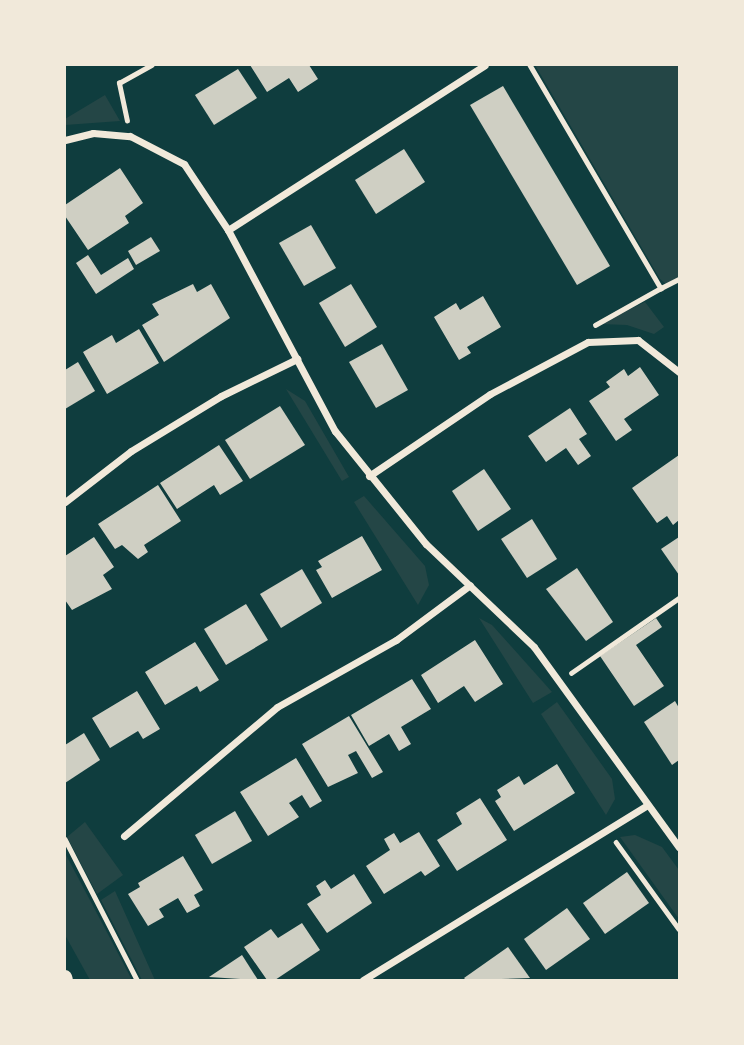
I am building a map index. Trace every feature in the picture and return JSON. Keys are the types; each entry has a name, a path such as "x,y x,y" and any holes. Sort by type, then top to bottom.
{"street":[{"path":"228,230 485,65"},
{"path":"65,140 93,133 130,136 184,164 228,230 335,431 426,544 470,585 562,680 679,847"},
{"path":"369,476 490,394 588,342 638,340 679,372"},
{"path":"65,502 153,437 221,396 297,359"},
{"path":"124,836 277,707 396,640 470,585"},
{"path":"363,980 609,832 648,805"}],"path":[{"path":"130,136 119,83 151,65"},
{"path":"530,65 661,288"},
{"path":"588,342 597,321 679,279"},
{"path":"562,680 679,597"},
{"path":"609,832 679,929"},
{"path":"65,839 137,980"}],"shaded area":[{"path":"535,65 679,65 679,277 666,284 660,279"},
{"path":"105,95 120,121 65,125 65,119"},
{"path":"645,302 664,327 654,334 627,325 600,324"},
{"path":"286,389 305,401 349,477 342,481"},
{"path":"364,496 425,566 429,585 418,605 354,502"},
{"path":"479,618 492,625 552,692 533,703"},
{"path":"557,702 612,779 615,799 606,815 541,714"},
{"path":"85,822 123,875 97,894 67,837"},
{"path":"635,835 662,847 679,870 679,919 620,837"},
{"path":"65,853 132,980 90,980 65,935"},
{"path":"115,891 155,980 142,980 101,900"}],"building":[{"path":"250,65 309,65 318,79 298,92 289,78 267,92"},
{"path":"238,69 257,98 214,125 195,95"},
{"path":"503,86 610,266 577,285 470,105"},
{"path":"404,149 425,182 376,214 355,180"},
{"path":"120,168 143,203 125,216 129,223 88,250 65,216 65,205"},
{"path":"311,225 336,268 304,286 279,243"},
{"path":"151,237 160,251 136,265 128,251"},
{"path":"88,255 101,275 128,258 134,269 96,294 76,263"},
{"path":"193,284 197,292 211,284 230,318 164,362 142,325 159,315 152,304"},
{"path":"351,284 377,327 345,347 319,303"},
{"path":"483,296 501,327 467,347 471,353 459,360 434,317 456,303 460,310"},
{"path":"139,329 159,363 107,394 83,352 112,335 116,343"},
{"path":"382,344 408,390 376,408 349,362"},
{"path":"78,362 95,391 65,409 65,370"},
{"path":"640,367 659,395 624,419 632,430 616,441 589,401 610,387 606,382 624,369 628,376"},
{"path":"280,406 305,445 250,479 225,440"},
{"path":"570,408 587,434 579,439 591,456 578,465 566,448 546,462 528,436"},
{"path":"219,445 243,481 220,495 214,485 177,509 160,483"},
{"path":"679,455 679,520 673,525 667,516 657,523 632,488"},
{"path":"484,469 511,509 478,531 452,491"},
{"path":"158,485 181,521 144,545 148,552 138,559 122,545 115,549 98,524"},
{"path":"532,519 557,559 527,578 501,539"},
{"path":"362,536 382,570 332,598 316,570 322,567 318,561"},
{"path":"94,537 114,567 103,575 112,589 72,610 65,600 65,556"},
{"path":"679,537 679,575 661,549"},
{"path":"577,568 613,622 586,641 546,589"},
{"path":"302,569 322,603 281,628 260,594"},
{"path":"246,604 268,640 226,665 204,629"},
{"path":"656,618 662,627 636,645 664,686 634,706 600,656"},
{"path":"475,640 503,684 475,702 464,686 438,703 421,675"},
{"path":"195,642 219,680 200,692 197,686 165,705 145,672"},
{"path":"412,679 431,709 401,727 411,744 399,751 389,734 369,746 351,715"},
{"path":"137,691 160,729 143,739 138,731 110,748 92,718"},
{"path":"675,701 679,708 679,760 672,765 644,722"},
{"path":"349,716 383,772 372,778 356,751 348,755 358,773 328,787 302,744"},
{"path":"84,733 100,760 65,783 65,745"},
{"path":"296,758 322,801 310,808 302,795 289,803 299,817 268,836 240,792"},
{"path":"557,764 575,793 514,831 495,801 501,797 497,790 519,776 524,785"},
{"path":"480,798 507,840 457,871 437,840 462,824 456,813"},
{"path":"235,811 252,841 212,864 195,835"},
{"path":"419,832 440,866 425,876 421,871 384,894 366,866 390,850 384,839 394,833 400,843"},
{"path":"183,856 203,890 194,895 200,906 187,913 178,898 159,909 164,917 148,926 128,894 140,887 138,883"},
{"path":"627,872 649,903 605,934 583,903"},
{"path":"354,874 372,903 327,933 307,904 321,895 316,886 325,880 331,889"},
{"path":"567,908 590,939 546,970 524,939"},
{"path":"302,923 320,950 275,980 267,980 244,947 271,929 278,938"},
{"path":"508,947 530,978 464,978"},
{"path":"242,955 258,980 209,977"}]}
